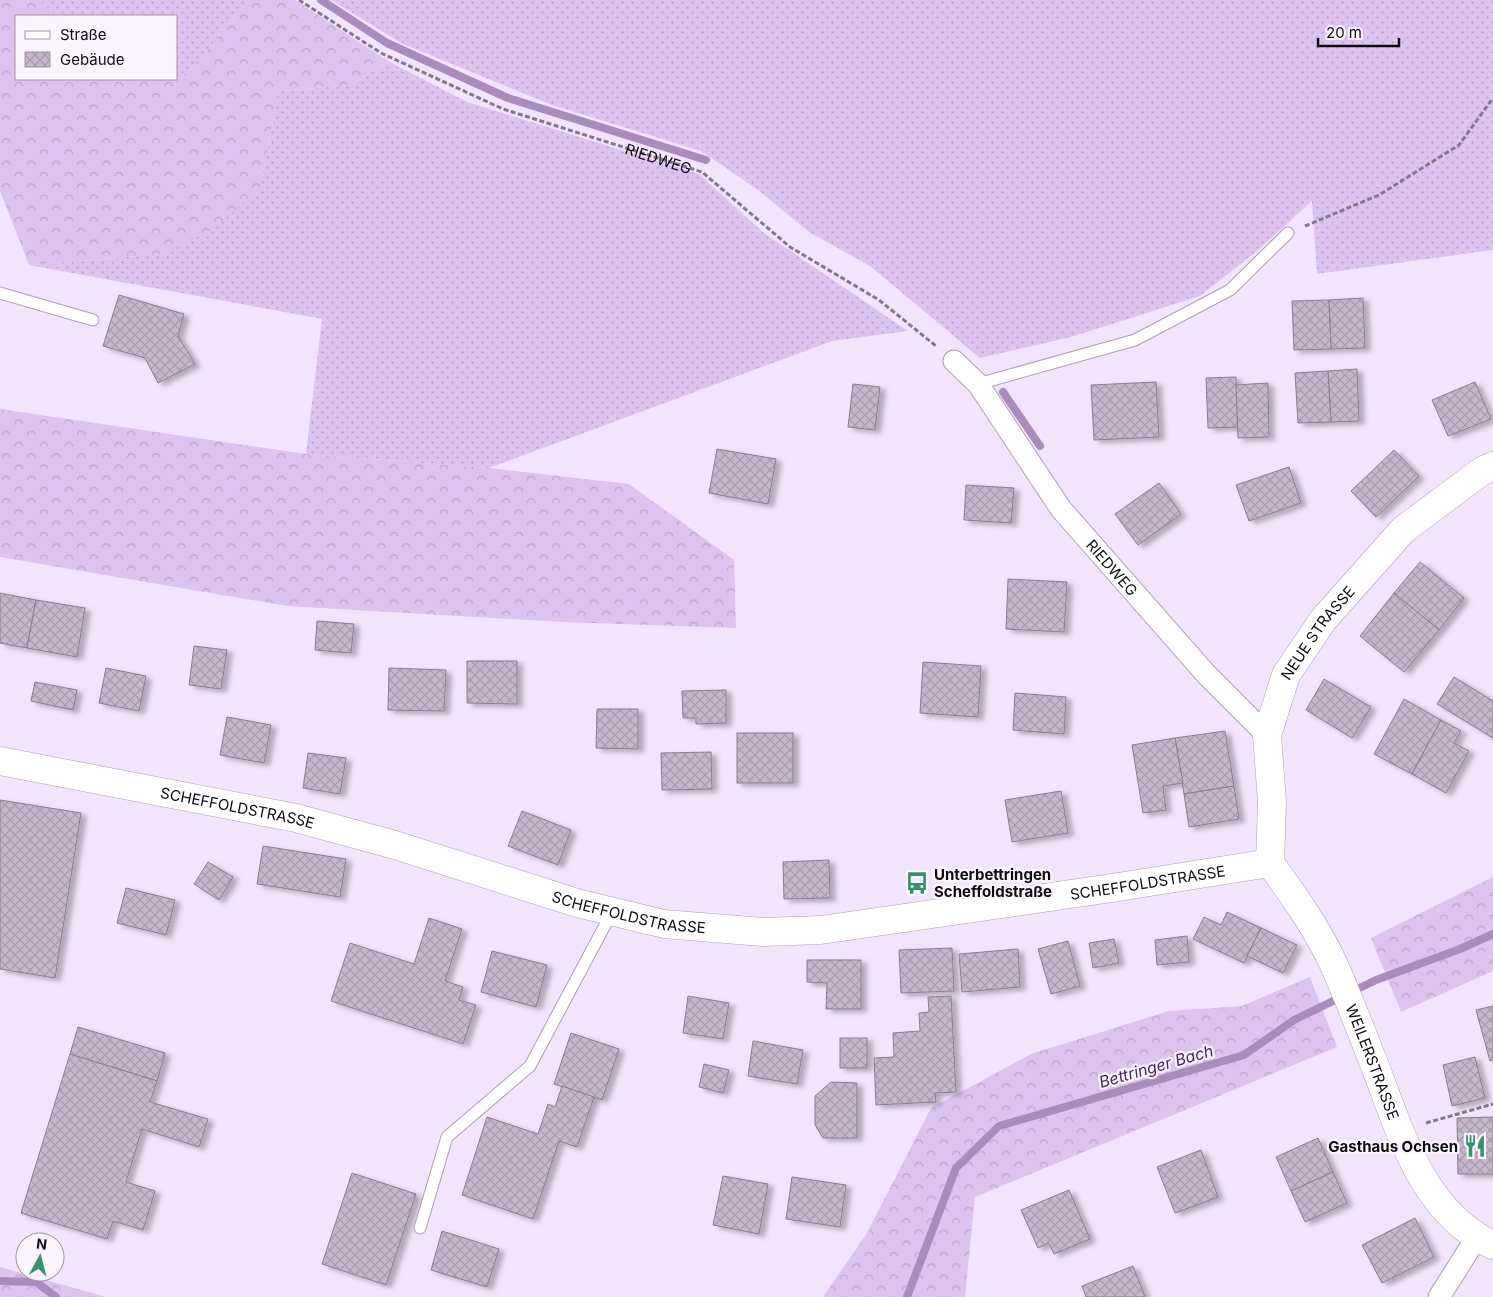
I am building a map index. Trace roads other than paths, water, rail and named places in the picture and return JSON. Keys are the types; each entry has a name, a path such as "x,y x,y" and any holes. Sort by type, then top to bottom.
{"main road":[{"name":"NEUE STRASSE","path":"1270,863 1272,802 1267,735 1286,675 1323,620 1403,530 1482,471 1493,466"},
{"name":"SCHEFFOLDSTRASSE","path":"0,760 296,818 395,844 578,903 664,924 763,932 821,930 1270,863"},
{"name":"WEILERSTRASSE","path":"1270,863 1305,912 1333,964 1399,1130 1418,1172 1445,1208 1485,1241"}],"street":[{"name":"RIEDWEG","path":"954,361 978,384 1061,509 1206,674 1267,735"},
{"path":"1439,1297 1485,1241"}],"lane":[{"path":"978,384 1134,340 1230,290 1288,233"},
{"path":"0,293 93,320"},
{"path":"420,1228 447,1137 530,1066 612,912"}],"waterway":[{"path":"321,0 387,43 508,98 706,160"},
{"path":"1003,392 1040,446"},
{"name":"Bettringer Bach","path":"907,1297 956,1168 999,1126 1244,1055 1294,1020 1376,980 1460,949 1493,934"},
{"name":"Bettringer Bach","path":"0,1281 36,1282 56,1297"}],"place":[{"name":"Unterbettringen Scheffoldstraße","path":"917,883"},
{"name":"Gasthaus Ochsen","path":"1475,1146"}]}
